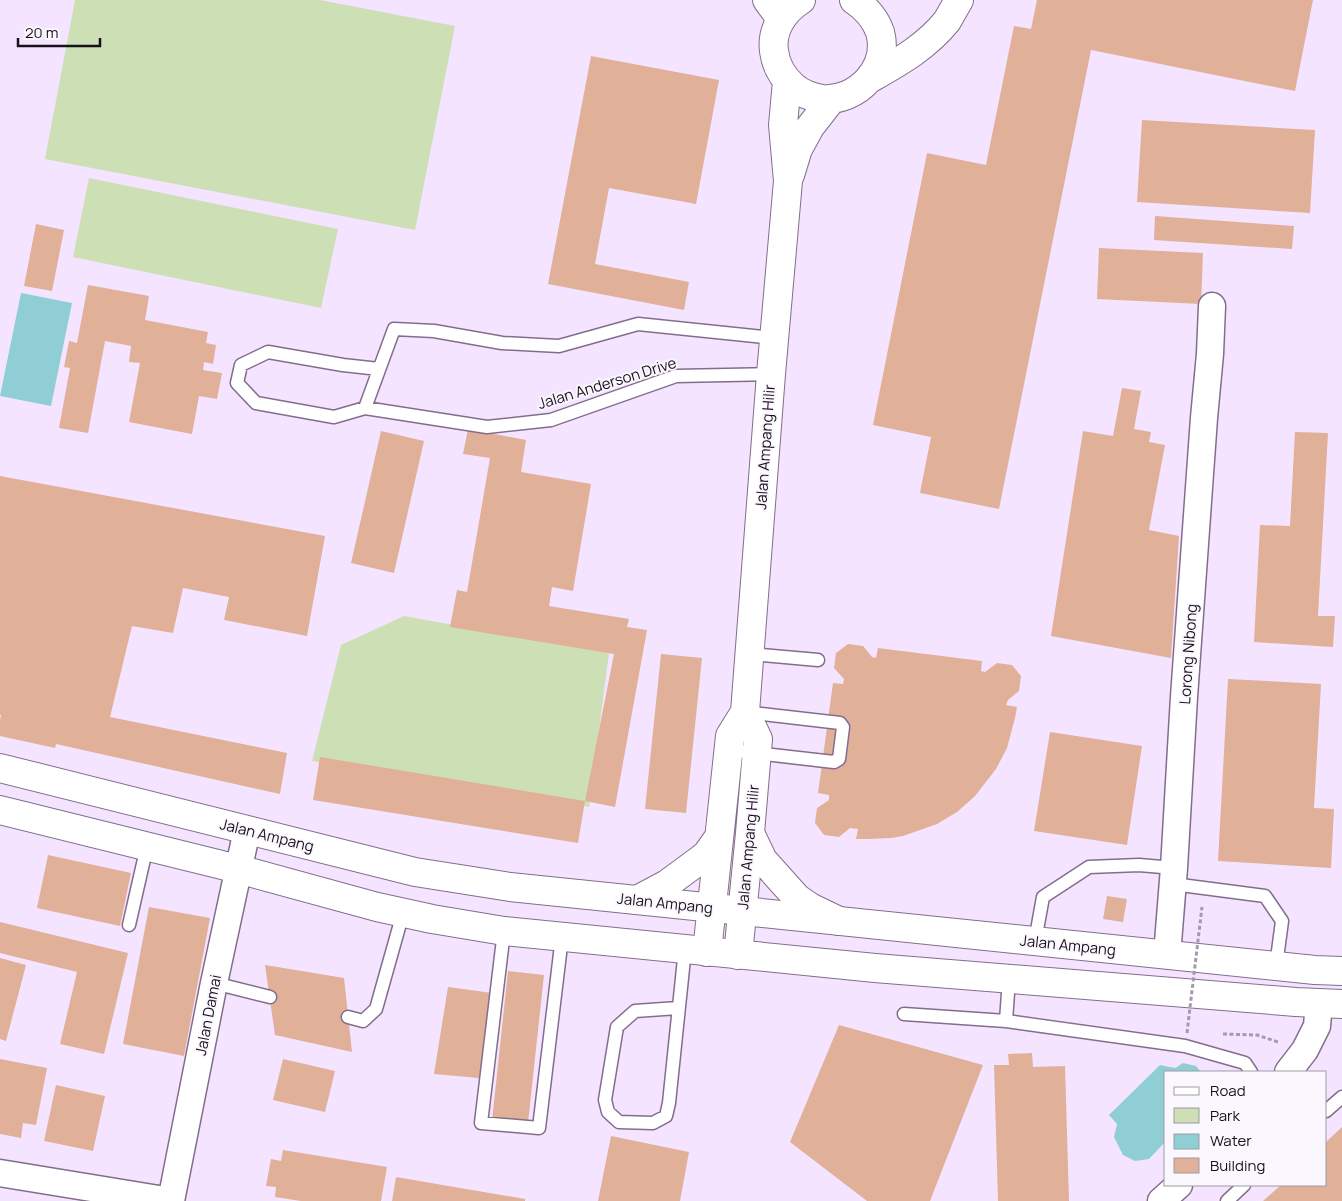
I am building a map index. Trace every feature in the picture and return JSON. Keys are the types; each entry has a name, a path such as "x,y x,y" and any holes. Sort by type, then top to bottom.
{"main road":[{"path":"801,0 792,6 774,9 774,50 778,66 787,81 799,92 815,98 831,100 846,96 859,89 871,78 906,58 930,40 948,20 959,0"},
{"path":"854,0 864,7 874,19 880,33 881,49 878,64 871,78"},
{"name":"Jalan Ampang Hilir","path":"696,951 712,908 730,736 745,712 788,181 783,125 787,81"},
{"name":"Jalan Ampang Hilir","path":"788,181 798,149 810,127 831,100"},
{"name":"Jalan Ampang Hilir","path":"738,955 758,739 745,712"},
{"name":"Jalan Ampang","path":"0,768 415,872 510,887 1167,955 1342,971"},
{"path":"0,810 238,869 403,913 504,931 875,968 1330,1003"},
{"path":"750,833 763,860 797,898 810,907 841,922"},
{"path":"637,900 667,884 701,859 719,837"}],"street":[{"name":"Lorong Nibong","path":"1167,955 1212,306"},
{"name":"Jalan Damai","path":"0,1174 171,1201 214,983 247,830"},
{"path":"1289,1071 1305,1050 1330,1003"},
{"path":"1161,1201 1178,1186"}],"lane":[{"path":"379,369 268,352 241,365 237,383 256,403 334,418 365,408 394,329 434,331 502,343 559,346 638,324 774,338"},
{"name":"Jalan Anderson Drive","path":"365,408 487,427 551,420 676,376 771,374"},
{"path":"750,654 818,660"},
{"path":"729,750 834,762 839,759 843,727 840,723 745,712"},
{"path":"129,925 147,846"},
{"path":"1036,941 1043,897 1089,868 1139,864 1173,876 1266,896 1282,921 1276,966"},
{"path":"348,1017 363,1021 376,1009 403,913"},
{"path":"504,931 481,1123 538,1128 562,937"},
{"path":"678,1008 635,1011 617,1027 605,1100 608,1112 619,1122 653,1123 666,1116 678,1008 696,951"},
{"path":"1006,1021 1009,979"},
{"path":"214,983 270,997"},
{"path":"904,1014 1006,1021 1185,1046 1245,1063 1250,1071"},
{"path":"1327,1110 1342,1096"},
{"path":"1228,1201 1243,1186"}],"path":[{"path":"1187,1032 1202,907"}],"green space":[{"path":"75,0 320,0 455,26 415,230 45,159"},
{"path":"89,178 338,229 321,308 73,257"},
{"path":"404,616 609,653 589,807 312,761 341,645"}],"water":[{"path":"21,293 72,303 51,406 0,396"},
{"path":"1183,1063 1196,1066 1200,1071 1164,1071 1164,1143 1149,1159 1135,1161 1123,1155 1114,1137 1117,1124 1109,1115 1160,1065 1175,1068"}],"building":[{"path":"1037,0 1313,0 1295,91 1091,50 999,509 920,493 931,437 873,425 927,153 986,165 1014,26 1031,29"},
{"path":"591,56 719,80 696,204 609,188 595,264 689,282 684,310 548,284"},
{"path":"1142,120 1315,130 1310,213 1137,202"},
{"path":"1155,216 1294,226 1292,249 1154,240"},
{"path":"36,224 64,230 52,291 24,286"},
{"path":"1099,248 1203,253 1201,304 1097,299"},
{"path":"88,285 149,296 145,320 208,332 206,343 216,345 213,364 204,362 203,370 222,373 217,399 199,396 192,434 129,422 140,363 129,362 131,346 105,341 88,433 59,428 70,368 64,367 69,341 77,343"},
{"path":"1122,388 1141,391 1134,429 1151,432 1149,442 1165,445 1149,530 1179,536 1171,658 1051,636 1083,431 1113,436"},
{"path":"468,429 526,440 521,472 591,484 573,591 552,587 549,606 629,619 627,627 647,630 615,807 585,801 614,654 450,627 457,590 467,592 490,458 463,454"},
{"path":"381,431 424,441 394,573 351,563"},
{"path":"1295,432 1328,433 1318,616 1335,616 1333,647 1254,642 1260,525 1290,526"},
{"path":"0,476 325,536 307,636 224,620 229,597 183,588 173,633 132,626 110,717 287,753 280,794 56,744 55,748 0,736"},
{"path":"848,644 863,646 872,657 876,658 878,648 982,661 981,671 985,672 997,663 1012,665 1021,676 1019,691 1008,700 1006,705 1017,707 1007,748 996,769 975,796 957,812 937,824 903,836 856,839 858,829 850,828 839,837 824,835 815,823 817,808 829,800 829,795 818,793 833,683 843,684 844,679 834,668 836,653"},
{"path":"661,654 702,658 686,813 645,809"},
{"path":"1228,679 1321,684 1314,808 1334,809 1331,868 1218,861"},
{"path":"1050,732 1142,746 1127,845 1034,831"},
{"path":"320,757 585,801 578,843 313,800"},
{"path":"48,855 131,873 120,926 37,908"},
{"path":"1107,896 1127,899 1123,922 1103,919"},
{"path":"149,907 210,918 184,1056 123,1044"},
{"path":"0,922 128,953 104,1054 60,1044 77,972 0,953"},
{"path":"0,958 26,965 6,1041 0,1039"},
{"path":"265,965 344,978 352,1052 275,1035"},
{"path":"508,971 544,975 528,1123 492,1121"},
{"path":"448,987 492,993 479,1078 434,1074"},
{"path":"839,1025 983,1065 930,1201 867,1201 790,1142"},
{"path":"1032,1053 1033,1067 1065,1066 1069,1201 998,1201 994,1065 1009,1065 1008,1054"},
{"path":"0,1059 47,1068 36,1125 23,1123 21,1138 0,1134"},
{"path":"283,1059 335,1071 325,1112 273,1100"},
{"path":"56,1085 105,1096 93,1151 44,1141"},
{"path":"1342,1127 1342,1201 1263,1201 1280,1186 1327,1186 1327,1141"},
{"path":"611,1136 689,1152 680,1201 598,1201"},
{"path":"283,1150 387,1167 381,1201 301,1201 275,1197 276,1187 266,1186 271,1159 281,1161"},
{"path":"396,1177 525,1199 525,1201 392,1201"}]}
